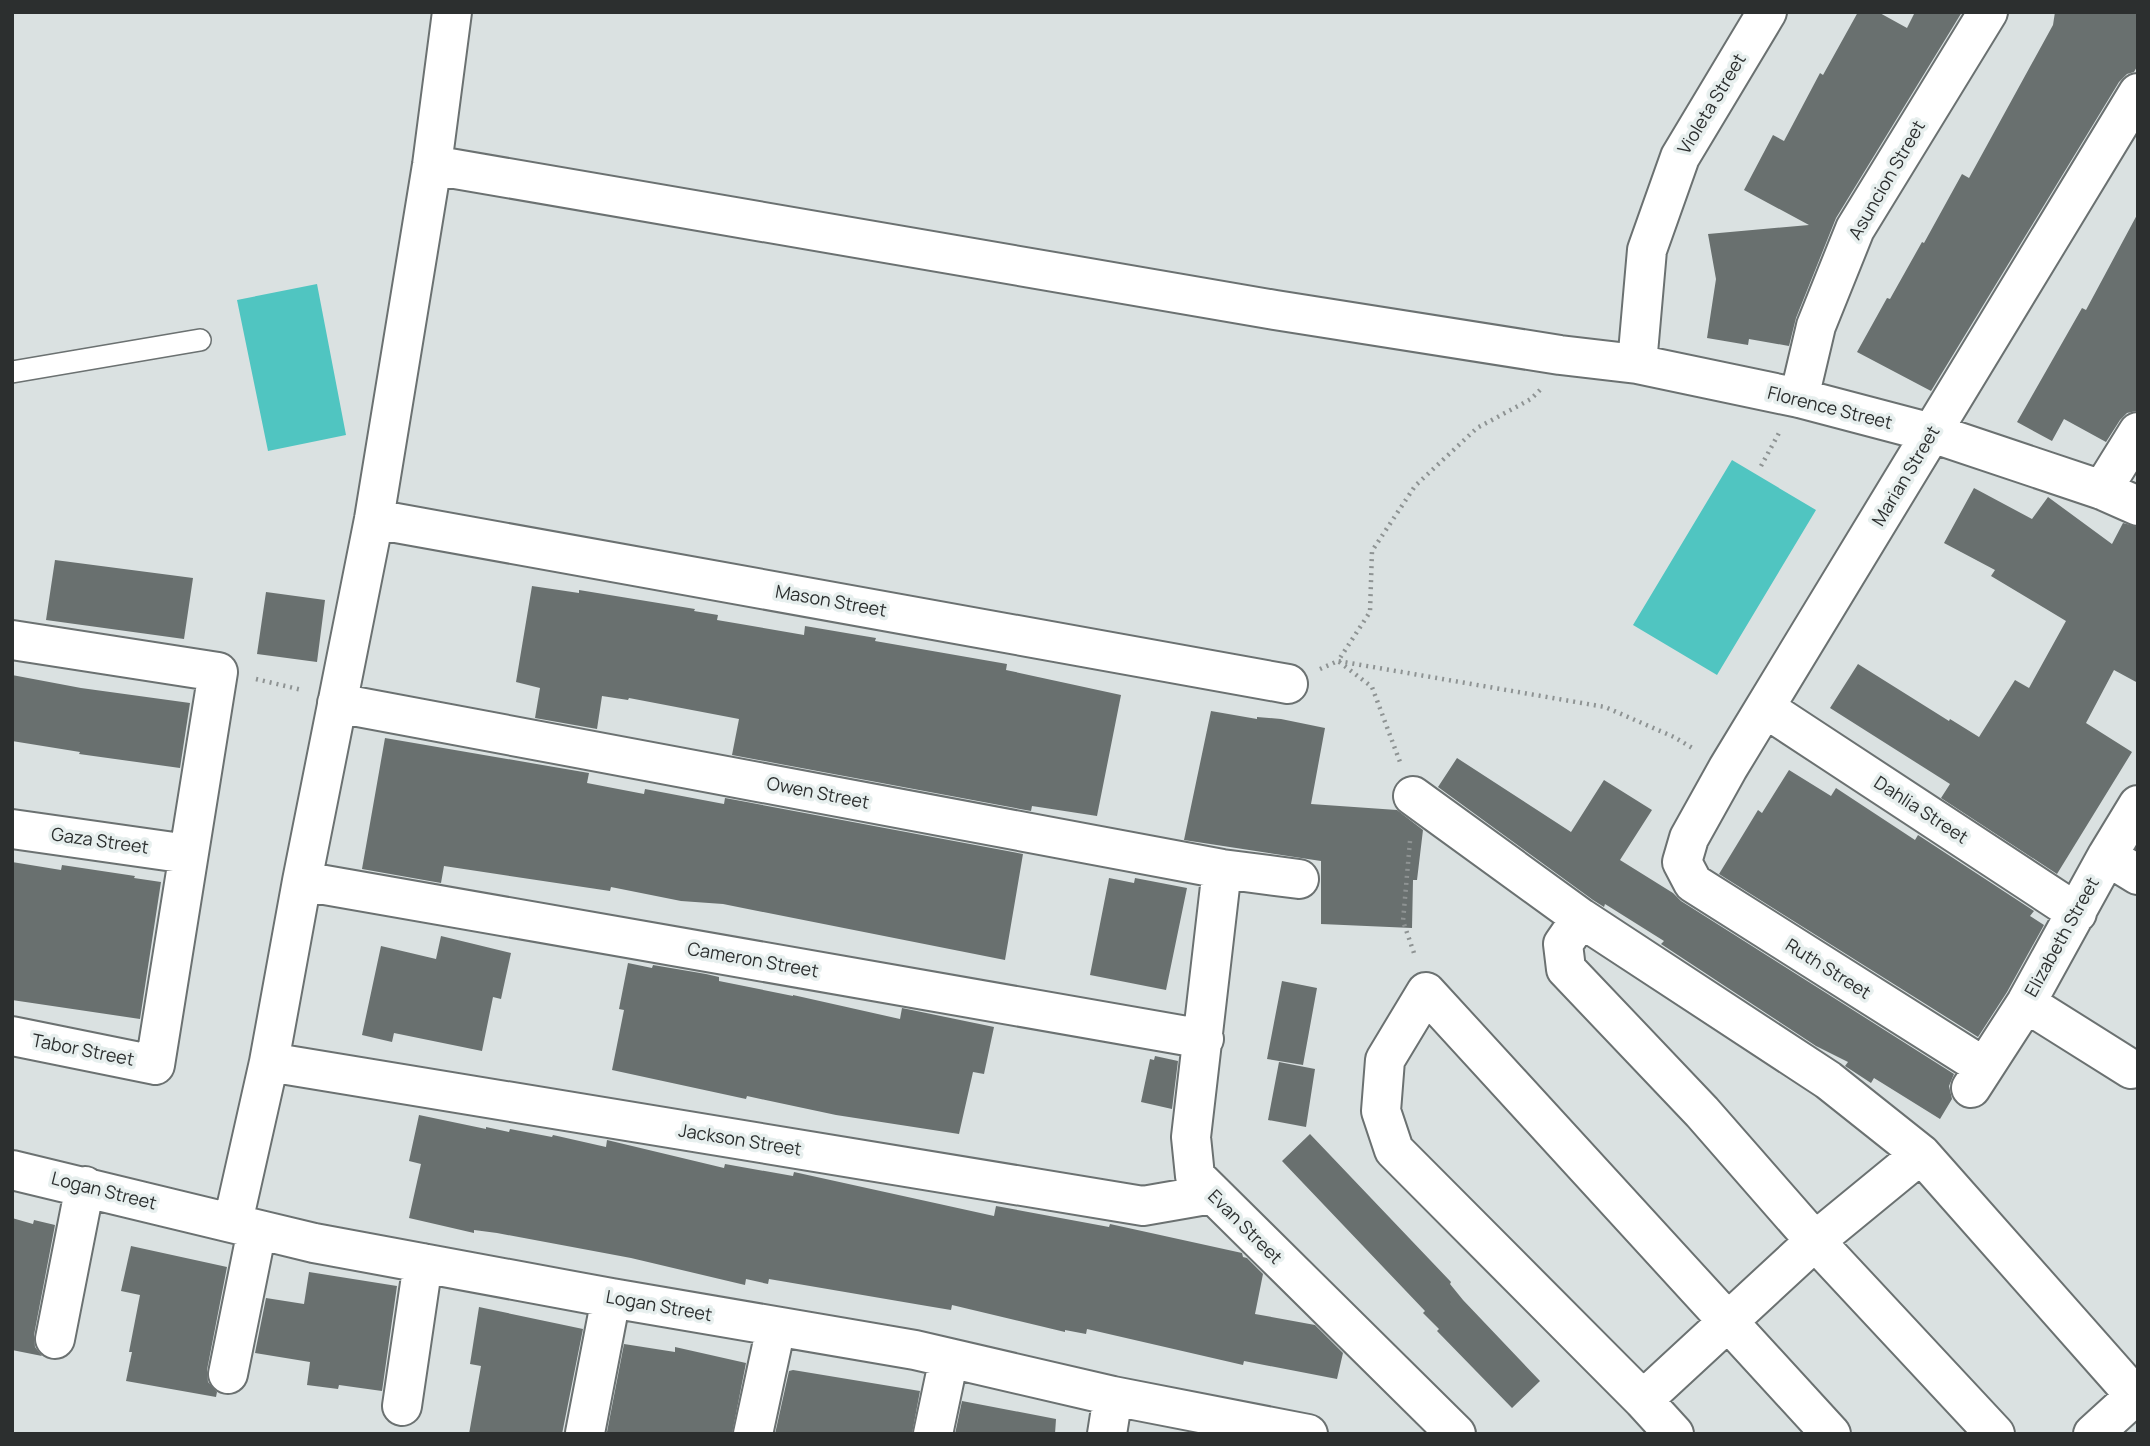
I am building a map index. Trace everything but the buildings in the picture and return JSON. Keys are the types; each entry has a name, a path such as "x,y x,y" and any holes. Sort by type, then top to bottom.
{"street":[{"path":"228,1374 245,1226 269,1062 374,519 432,164 452,12"},
{"name":"Violeta Street","path":"1637,364 1647,250 1680,157 1767,12"},
{"name":"Asuncion Street","path":"1799,398 1816,326 1855,229 1988,12"},
{"name":"Marian Street","path":"1682,862 1689,838 1728,768 2138,93"},
{"name":"Florence Street","path":"432,164 1275,310 1560,355 1637,364 1799,398 1932,433 2102,490 2138,506"},
{"path":"2102,490 2138,432"},
{"name":"Mason Street","path":"374,519 1288,684"},
{"path":"12,640 218,672 188,854"},
{"name":"Owen Street","path":"337,703 1222,869 1299,879"},
{"name":"Dahlia Street","path":"1765,708 2077,913"},
{"path":"1413,796 1581,918 1828,1080 1921,1154 2137,1396 2092,1434"},
{"name":"Elizabeth Street","path":"1977,1077 2025,1003 2077,913 2122,865 2138,806"},
{"name":"Gaza Street","path":"12,829 188,854"},
{"name":"Tabor Street","path":"12,1036 155,1065 188,854"},
{"name":"Ruth Street","path":"1682,862 1693,883 1977,1077"},
{"name":"Evan Street","path":"1222,869 1191,1137 1195,1176 1435,1428"},
{"name":"Cameron Street","path":"302,881 1204,1039"},
{"path":"1581,918 1563,944 1566,969 1702,1112 1815,1241 1995,1434"},
{"path":"1674,1434 1394,1150 1381,1111 1385,1060 1426,992 1831,1434"},
{"path":"2025,1003 2131,1069"},
{"name":"Jackson Street","path":"269,1062 1143,1206 1212,1194"},
{"path":"1643,1400 1815,1241 1921,1154"},
{"name":"Logan Street","path":"12,1170 245,1226 423,1263 949,1358 1114,1396 1300,1433"},
{"path":"55,1339 85,1186"},
{"path":"402,1406 423,1263"},
{"path":"585,1433 611,1298"},
{"path":"753,1434 776,1327"},
{"path":"933,1434 949,1358"},
{"path":"1107,1434 1114,1396"}],"lane":[{"path":"12,372 200,340"}],"path":[{"path":"1288,684 1338,661 1370,612 1371,551 1415,486 1477,428 1531,399 1553,377 1560,355"},
{"path":"1338,661 1605,707 1674,737 1728,768"},
{"path":"1338,661 1372,687 1413,796 1403,921 1426,992"},
{"path":"218,672 282,685 337,703"}],"shaded area":[{"path":"317,284 346,435 268,451 237,300"},
{"path":"1732,460 1816,510 1717,675 1633,625"}]}
